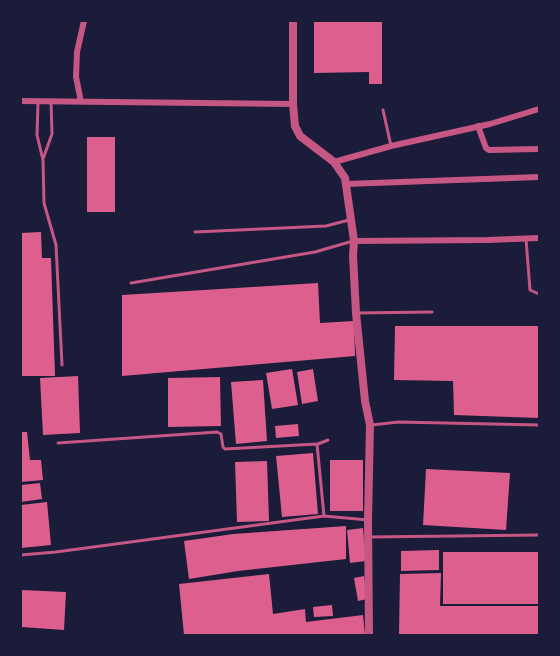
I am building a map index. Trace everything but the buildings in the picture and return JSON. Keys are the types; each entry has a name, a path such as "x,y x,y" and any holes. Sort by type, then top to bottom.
{"street":[{"path":"81,102 76,77 77,52 84,21"},
{"path":"293,21 293,104 296,126 300,136 334,162 345,178 354,241 356,313 370,425 369,635"},
{"path":"21,101 293,104"},
{"path":"334,162 391,146 490,124 539,109"},
{"path":"478,126 486,148 489,150 539,149"},
{"path":"346,184 539,177"},
{"path":"354,241 539,238"}],"lane":[{"path":"38,101 37,135 43,160 44,202 56,245 62,365"},
{"path":"43,160 52,135 51,101"},
{"path":"383,110 391,146"},
{"path":"195,232 326,226 351,220"},
{"path":"526,238 530,290 539,294"},
{"path":"131,283 315,252 354,241"},
{"path":"356,313 432,312"},
{"path":"370,425 398,422 539,425"},
{"path":"58,443 217,432 221,434 225,449 317,444 328,441"},
{"path":"317,444 324,516"},
{"path":"21,555 324,516 369,520"},
{"path":"369,537 539,535"}]}
